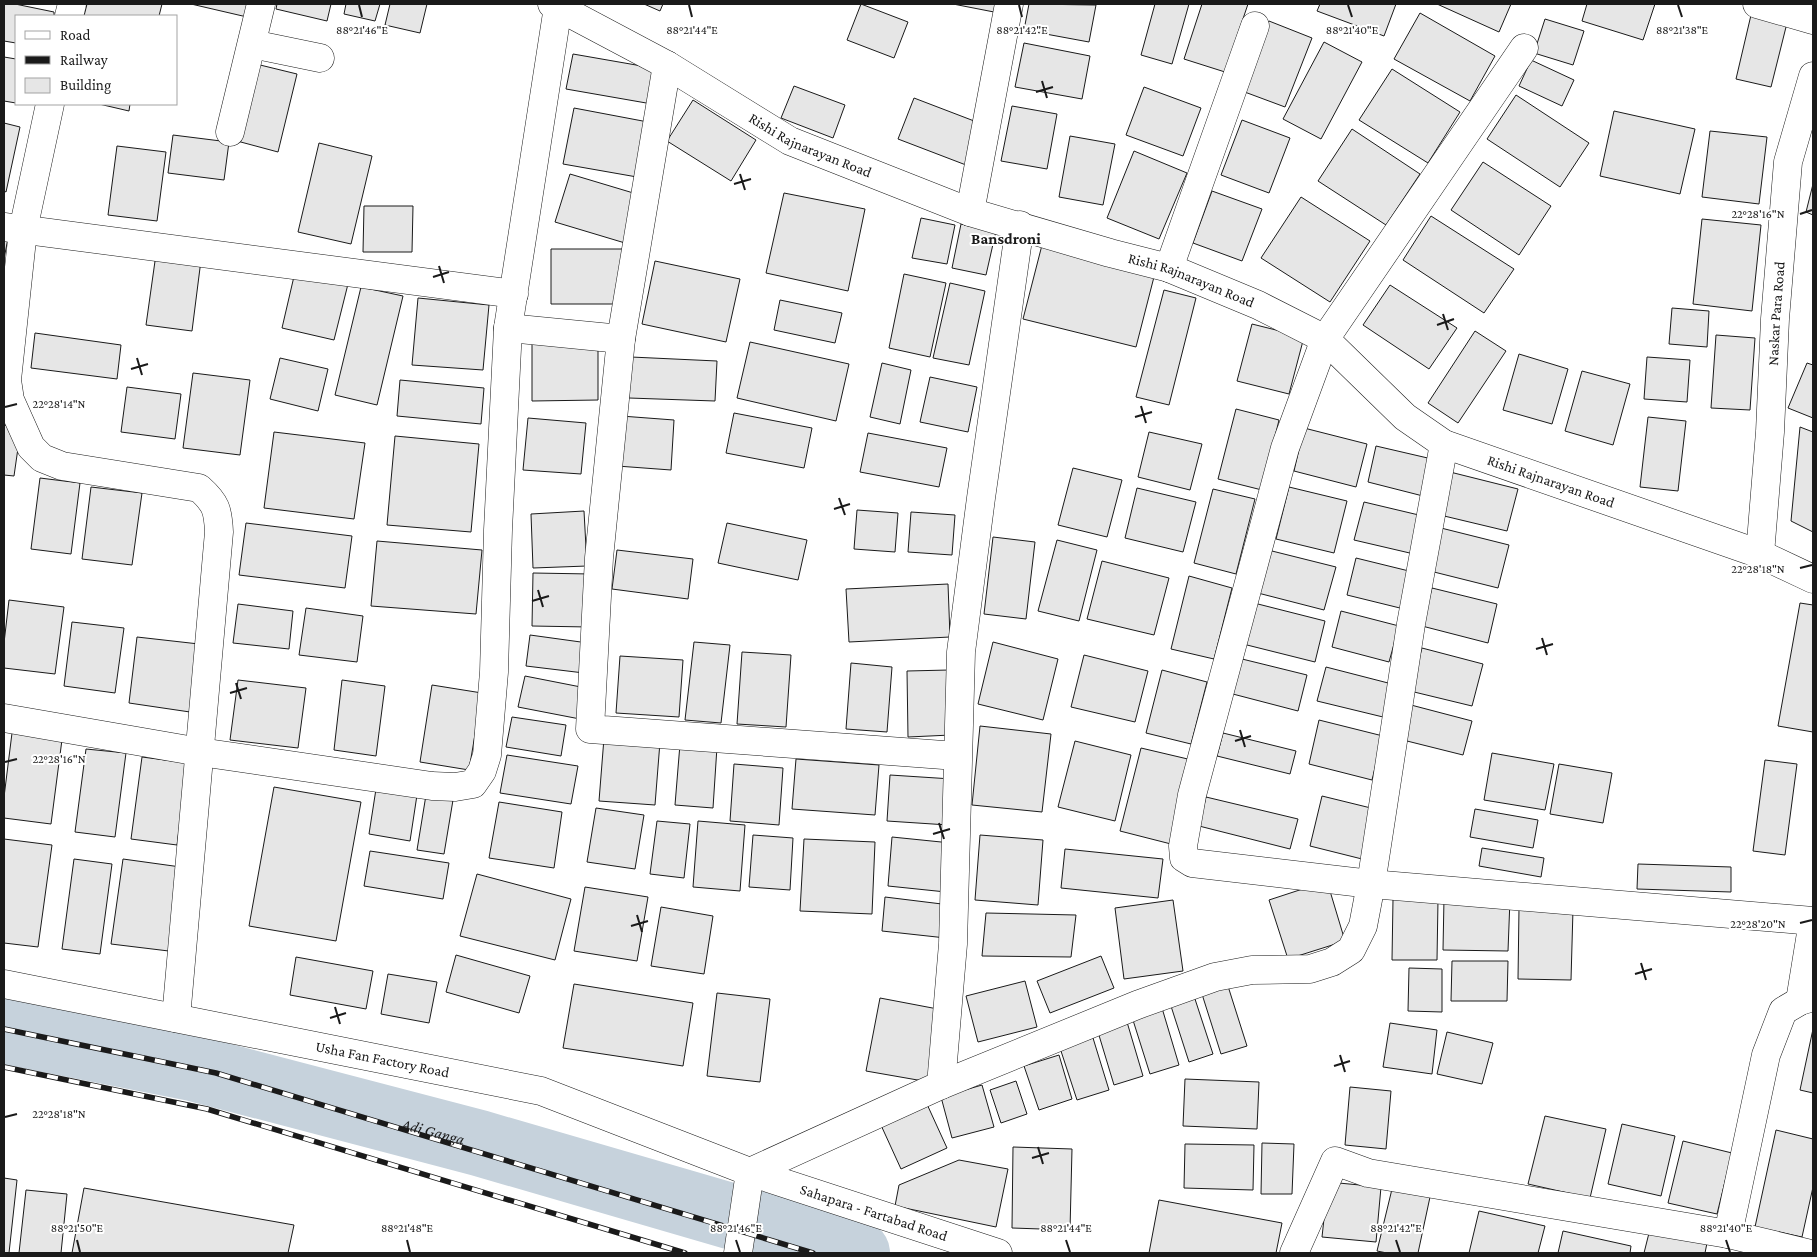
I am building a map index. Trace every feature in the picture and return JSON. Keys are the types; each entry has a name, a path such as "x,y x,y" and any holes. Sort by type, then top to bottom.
{"street":[{"path":"230,132 261,4"},
{"path":"970,212 1009,4"},
{"path":"1757,4 1813,20"},
{"path":"4,718 200,752 432,786 455,787 473,784 482,771 487,755 494,672 498,530 508,328 555,5"},
{"name":"Rishi Rajnarayan Road","path":"555,5 667,66 790,141 970,212 1020,225 1110,253 1169,268 1258,305 1325,339 1404,418 1444,444 1760,554 1813,578"},
{"path":"1169,268 1255,26"},
{"path":"252,44 320,58"},
{"path":"1524,48 1325,339 1284,448 1192,795 1183,846 1184,858 1192,863 1372,884 1813,921 1807,999 1783,1012 1766,1054 1728,1234"},
{"path":"667,66 621,339 599,558 590,729 957,756"},
{"name":"Naskar Para Road","path":"1760,554 1770,432 1775,319 1788,162 1813,76"},
{"path":"50,105 13,229 7,380 10,400 31,447 42,458 62,466 200,488 211,499 218,512 219,532 176,1018"},
{"path":"941,1085 954,944 957,756 961,652 1020,225"},
{"path":"13,229 514,294"},
{"path":"508,328 621,339"},
{"path":"738,1253 750,1172 941,1085 1137,1005 1215,977 1252,970 1310,969 1332,962 1351,950 1363,926 1372,884 1411,624 1444,444"},
{"name":"Usha Fan Factory Road","path":"4,984 541,1091 750,1172"},
{"path":"1294,1253 1335,1160 1368,1173 1728,1234 1807,1253"},
{"name":"Sahapara - Fartabad Road","path":"750,1172 998,1253"}],"building":[{"path":"4,4 15,4 54,12 54,15 15,15 15,43 4,41"},
{"path":"87,4 162,4 159,15 84,15"},
{"path":"191,4 250,4 247,17"},
{"path":"277,4 331,4 327,21 276,9"},
{"path":"346,4 380,4 375,21 344,14"},
{"path":"390,4 427,4 420,33 385,25"},
{"path":"644,4 663,4 660,11"},
{"path":"861,4 908,22 894,58 847,40"},
{"path":"953,4 995,4 994,12"},
{"path":"1029,4 1096,5 1089,42 1024,30"},
{"path":"1155,4 1189,4 1172,64 1141,55"},
{"path":"1202,4 1248,4 1225,72 1184,59"},
{"path":"1320,4 1396,4 1384,36 1317,11"},
{"path":"1437,4 1511,4 1499,32"},
{"path":"1587,4 1655,4 1643,40 1582,21"},
{"path":"1420,13 1495,56 1470,101 1394,59"},
{"path":"1751,15 1787,23 1771,87 1736,79"},
{"path":"1545,19 1584,31 1573,65 1534,53"},
{"path":"1269,21 1312,38 1285,107 1242,91"},
{"path":"1324,42 1362,62 1321,139 1283,119"},
{"path":"1024,43 1090,56 1082,99 1015,87"},
{"path":"573,54 659,69 652,104 566,89"},
{"path":"4,57 15,59 15,103 4,101"},
{"path":"1531,60 1574,80 1562,106 1519,86"},
{"path":"256,64 297,74 278,152 237,141"},
{"path":"1392,69 1460,112 1428,163 1359,120"},
{"path":"794,86 845,105 833,138 781,118"},
{"path":"1144,87 1201,108 1183,156 1126,135"},
{"path":"1516,95 1589,143 1560,187 1487,139"},
{"path":"914,98 982,124 966,165 898,139"},
{"path":"693,100 756,140 731,181 667,141"},
{"path":"103,105 130,105 129,111"},
{"path":"1012,106 1057,114 1047,169 1001,161"},
{"path":"574,108 648,122 637,177 563,164"},
{"path":"1614,111 1695,129 1680,194 1600,176"},
{"path":"1242,120 1290,138 1269,193 1221,175"},
{"path":"4,123 20,127 6,192 4,191"},
{"path":"1352,129 1420,174 1386,225 1318,181"},
{"path":"1710,131 1767,137 1759,204 1702,197"},
{"path":"173,135 229,142 224,180 168,173"},
{"path":"1070,136 1115,144 1103,205 1059,197"},
{"path":"319,143 372,156 351,244 298,232"},
{"path":"117,146 166,152 157,221 108,215"},
{"path":"1134,151 1187,173 1159,239 1107,218"},
{"path":"1483,162 1551,206 1519,255 1451,210"},
{"path":"570,174 640,195 625,243 555,222"},
{"path":"1813,184 1813,215 1806,212"},
{"path":"1212,191 1262,209 1242,261 1193,243"},
{"path":"784,193 865,209 848,291 766,273"},
{"path":"1301,197 1370,241 1330,302 1261,258"},
{"path":"364,206 413,206 412,252 363,252"},
{"path":"1431,216 1514,269 1484,313 1403,260"},
{"path":"921,218 955,225 947,264 912,258"},
{"path":"1702,219 1761,225 1752,311 1693,304"},
{"path":"961,224 996,231 986,275 952,268"},
{"path":"4,237 8,238 4,259"},
{"path":"1042,245 1155,273 1136,347 1023,319"},
{"path":"551,249 623,249 623,304 551,304"},
{"path":"156,254 201,260 192,331 146,325"},
{"path":"655,261 740,279 726,342 642,324"},
{"path":"295,272 348,284 334,340 282,328"},
{"path":"904,274 946,283 930,357 889,348"},
{"path":"950,283 985,291 969,365 933,358"},
{"path":"1390,285 1457,328 1429,369 1363,325"},
{"path":"361,287 403,296 377,405 335,395"},
{"path":"1164,290 1196,298 1169,405 1136,397"},
{"path":"418,298 489,305 483,370 412,365"},
{"path":"780,300 842,313 835,343 774,330"},
{"path":"1672,308 1709,311 1707,347 1669,344"},
{"path":"1252,324 1304,337 1289,394 1237,381"},
{"path":"1475,331 1506,351 1458,423 1428,403"},
{"path":"35,333 121,345 117,379 31,368"},
{"path":"1716,335 1755,338 1750,410 1711,408"},
{"path":"532,342 598,342 598,400 532,401"},
{"path":"750,342 849,364 836,421 737,398"},
{"path":"1519,354 1568,369 1552,424 1503,410"},
{"path":"631,357 717,361 715,401 629,398"},
{"path":"1647,357 1690,360 1687,402 1644,399"},
{"path":"280,358 328,369 318,411 270,399"},
{"path":"882,363 911,370 900,424 870,417"},
{"path":"1807,363 1813,365 1813,418 1788,408"},
{"path":"1582,371 1630,384 1613,445 1565,431"},
{"path":"193,373 250,380 240,455 183,448"},
{"path":"930,377 977,387 968,432 920,422"},
{"path":"400,380 484,388 481,424 397,416"},
{"path":"127,387 181,394 175,439 121,432"},
{"path":"1236,409 1279,420 1262,490 1218,479"},
{"path":"734,413 812,428 804,468 726,453"},
{"path":"621,416 674,420 671,470 617,466"},
{"path":"1648,417 1686,421 1678,491 1640,487"},
{"path":"528,418 586,423 581,474 523,470"},
{"path":"4,425 21,427 14,476 4,475"},
{"path":"1800,427 1813,432 1813,532 1791,521"},
{"path":"1304,428 1367,444 1356,487 1294,471"},
{"path":"274,432 365,443 354,519 264,508"},
{"path":"1149,432 1202,444 1190,490 1138,477"},
{"path":"868,433 947,448 939,487 860,472"},
{"path":"395,436 479,444 471,532 387,525"},
{"path":"1376,446 1432,459 1423,496 1368,482"},
{"path":"1073,468 1122,480 1107,537 1058,525"},
{"path":"1450,472 1518,489 1507,531 1440,515"},
{"path":"40,478 80,483 71,554 31,549"},
{"path":"91,487 142,493 132,565 82,559"},
{"path":"1289,487 1347,501 1334,553 1276,539"},
{"path":"1137,488 1196,502 1183,552 1125,538"},
{"path":"1213,489 1255,499 1236,574 1194,563"},
{"path":"1364,502 1423,516 1414,554 1354,540"},
{"path":"857,510 898,513 895,552 854,549"},
{"path":"584,511 587,566 533,568 531,514"},
{"path":"911,512 955,515 952,555 908,552"},
{"path":"246,523 352,536 345,588 239,575"},
{"path":"727,523 807,540 798,580 718,563"},
{"path":"1441,528 1509,545 1498,588 1430,571"},
{"path":"993,537 1035,542 1026,619 984,614"},
{"path":"1057,540 1097,550 1079,621 1038,611"},
{"path":"377,541 482,550 476,614 371,606"},
{"path":"1264,549 1336,567 1324,610 1254,592"},
{"path":"617,550 693,559 688,599 612,589"},
{"path":"1356,558 1413,572 1404,609 1347,595"},
{"path":"1102,561 1169,578 1154,635 1087,619"},
{"path":"533,573 591,574 589,627 532,626"},
{"path":"1189,576 1232,588 1214,659 1171,649"},
{"path":"948,584 950,637 849,642 846,589"},
{"path":"1432,588 1497,604 1488,643 1422,626"},
{"path":"9,600 64,607 55,674 4,668 4,643"},
{"path":"1250,602 1325,621 1315,662 1239,643"},
{"path":"1800,603 1813,605 1813,732 1778,726"},
{"path":"238,604 293,611 289,649 233,643"},
{"path":"306,608 363,616 357,662 299,655"},
{"path":"1341,611 1399,626 1389,662 1332,647"},
{"path":"72,622 124,628 115,693 64,686"},
{"path":"530,635 588,643 584,673 526,666"},
{"path":"137,637 199,644 190,712 129,703"},
{"path":"694,642 730,645 721,723 685,720"},
{"path":"993,642 1058,659 1043,720 978,704"},
{"path":"1422,648 1483,664 1472,706 1410,691"},
{"path":"742,652 791,655 786,727 737,724"},
{"path":"1084,655 1148,671 1135,722 1071,707"},
{"path":"620,656 683,660 679,717 616,713"},
{"path":"1238,658 1307,675 1298,711 1229,693"},
{"path":"851,663 892,667 887,732 846,729"},
{"path":"1326,667 1392,684 1383,717 1317,701"},
{"path":"949,670 951,735 908,737 907,671"},
{"path":"1162,670 1207,682 1191,744 1146,733"},
{"path":"525,676 586,688 580,719 518,707"},
{"path":"238,680 306,688 298,748 230,740"},
{"path":"342,680 385,686 376,756 334,750"},
{"path":"432,685 482,693 469,770 420,762"},
{"path":"1411,705 1472,721 1463,755 1403,740"},
{"path":"512,717 566,725 561,756 506,747"},
{"path":"1319,720 1383,736 1372,780 1309,764"},
{"path":"13,725 63,732 51,824 4,818 4,797"},
{"path":"980,726 1051,734 1042,812 972,805"},
{"path":"1223,733 1296,751 1290,774 1217,756"},
{"path":"604,738 660,742 655,805 599,801"},
{"path":"1075,741 1131,755 1115,821 1058,807"},
{"path":"680,744 717,747 713,808 675,805"},
{"path":"1141,748 1192,760 1171,844 1120,831"},
{"path":"86,749 126,753 115,837 75,832"},
{"path":"1492,753 1554,764 1545,810 1484,800"},
{"path":"507,755 578,766 571,804 500,793"},
{"path":"142,757 188,763 177,845 131,839"},
{"path":"796,759 879,765 875,815 792,809"},
{"path":"1765,760 1797,764 1785,855 1753,851"},
{"path":"734,764 783,768 779,825 730,821"},
{"path":"1559,764 1612,773 1603,823 1550,814"},
{"path":"890,775 952,779 948,825 887,821"},
{"path":"274,787 361,802 336,941 249,926"},
{"path":"376,789 417,795 410,841 369,834"},
{"path":"426,795 453,800 444,854 417,850"},
{"path":"1322,796 1375,809 1362,859 1310,846"},
{"path":"1206,797 1298,819 1290,849 1199,826"},
{"path":"499,802 562,812 554,868 489,858"},
{"path":"596,808 644,815 635,869 587,862"},
{"path":"1475,809 1538,820 1533,848 1470,837"},
{"path":"657,821 690,824 684,878 650,874"},
{"path":"698,821 745,825 740,891 693,887"},
{"path":"753,835 793,838 790,890 749,887"},
{"path":"980,835 1043,840 1038,905 975,900"},
{"path":"892,837 951,843 946,892 888,886"},
{"path":"4,839 52,845 38,947 4,943"},
{"path":"804,839 875,842 872,914 800,911"},
{"path":"1482,848 1544,858 1541,877 1479,866"},
{"path":"1065,849 1163,859 1158,898 1061,888"},
{"path":"370,851 449,863 443,899 364,886"},
{"path":"74,859 112,864 100,954 62,949"},
{"path":"123,859 188,868 177,952 111,944"},
{"path":"1638,864 1731,867 1731,892 1637,889"},
{"path":"477,874 571,899 555,960 460,936"},
{"path":"1327,881 1345,941 1288,959 1269,900"},
{"path":"585,887 648,897 637,961 574,951"},
{"path":"885,897 950,905 946,938 882,931"},
{"path":"1444,898 1510,899 1508,951 1443,950"},
{"path":"1393,899 1438,900 1437,960 1392,960"},
{"path":"1173,900 1183,971 1124,979 1115,908"},
{"path":"661,907 713,916 704,974 651,966"},
{"path":"1519,908 1573,909 1571,980 1518,979"},
{"path":"986,913 1076,915 1071,957 982,956"},
{"path":"456,955 530,976 519,1013 446,992"},
{"path":"1101,956 1114,988 1050,1013 1037,981"},
{"path":"296,957 373,971 366,1009 290,995"},
{"path":"1452,961 1508,961 1507,1001 1451,1001"},
{"path":"1409,968 1442,969 1442,1012 1408,1011"},
{"path":"388,974 437,982 429,1023 381,1014"},
{"path":"1025,981 1037,1027 978,1042 966,996"},
{"path":"1227,983 1247,1046 1221,1054 1201,991"},
{"path":"574,984 693,1003 683,1066 563,1048"},
{"path":"717,993 770,999 760,1082 707,1076"},
{"path":"1194,996 1213,1054 1189,1062 1170,1003"},
{"path":"880,998 943,1010 929,1082 866,1071"},
{"path":"1162,1008 1179,1065 1150,1074 1132,1017"},
{"path":"1127,1022 1143,1076 1114,1085 1098,1032"},
{"path":"1390,1023 1437,1030 1432,1074 1383,1067"},
{"path":"1813,1029 1813,1093 1800,1090"},
{"path":"1447,1032 1493,1043 1482,1084 1437,1074"},
{"path":"1093,1038 1109,1090 1077,1100 1060,1048"},
{"path":"1059,1055 1072,1099 1039,1110 1024,1066"},
{"path":"1185,1079 1259,1082 1257,1129 1183,1126"},
{"path":"1016,1081 1027,1114 1001,1123 990,1090"},
{"path":"982,1085 994,1127 952,1138 941,1097"},
{"path":"1350,1087 1391,1091 1386,1149 1345,1145"},
{"path":"926,1102 947,1148 901,1169 880,1123"},
{"path":"1545,1116 1606,1129 1590,1198 1528,1184"},
{"path":"1622,1124 1675,1136 1661,1196 1608,1184"},
{"path":"1776,1130 1813,1139 1813,1187 1802,1237 1755,1227"},
{"path":"1683,1141 1732,1153 1717,1214 1668,1203"},
{"path":"1262,1143 1294,1144 1292,1194 1261,1194"},
{"path":"1185,1144 1254,1145 1253,1190 1184,1188"},
{"path":"1013,1147 1072,1149 1070,1230 1012,1228"},
{"path":"959,1160 1008,1169 996,1227 895,1206 899,1185"},
{"path":"4,1178 17,1180 9,1253 4,1253"},
{"path":"1328,1182 1381,1187 1376,1242 1322,1237"},
{"path":"84,1188 294,1225 288,1253 72,1253"},
{"path":"1392,1189 1430,1197 1418,1253 1387,1253 1377,1251"},
{"path":"26,1190 67,1194 61,1253 19,1253"},
{"path":"1159,1200 1282,1223 1276,1253 1149,1253"},
{"path":"1479,1211 1545,1226 1538,1253 1469,1253"},
{"path":"1650,1229 1707,1243 1705,1253 1644,1253"},
{"path":"1563,1231 1631,1246 1630,1253 1558,1253"}],"waterway":[{"name":"Adi Ganga","path":"4,1031 193,1068 479,1143 857,1253"}],"railway":[{"path":"4,1029 216,1073 813,1253"},
{"path":"4,1067 207,1109 685,1253"}],"district":[{"name":"Bansdroni","path":"1006,238"}]}
